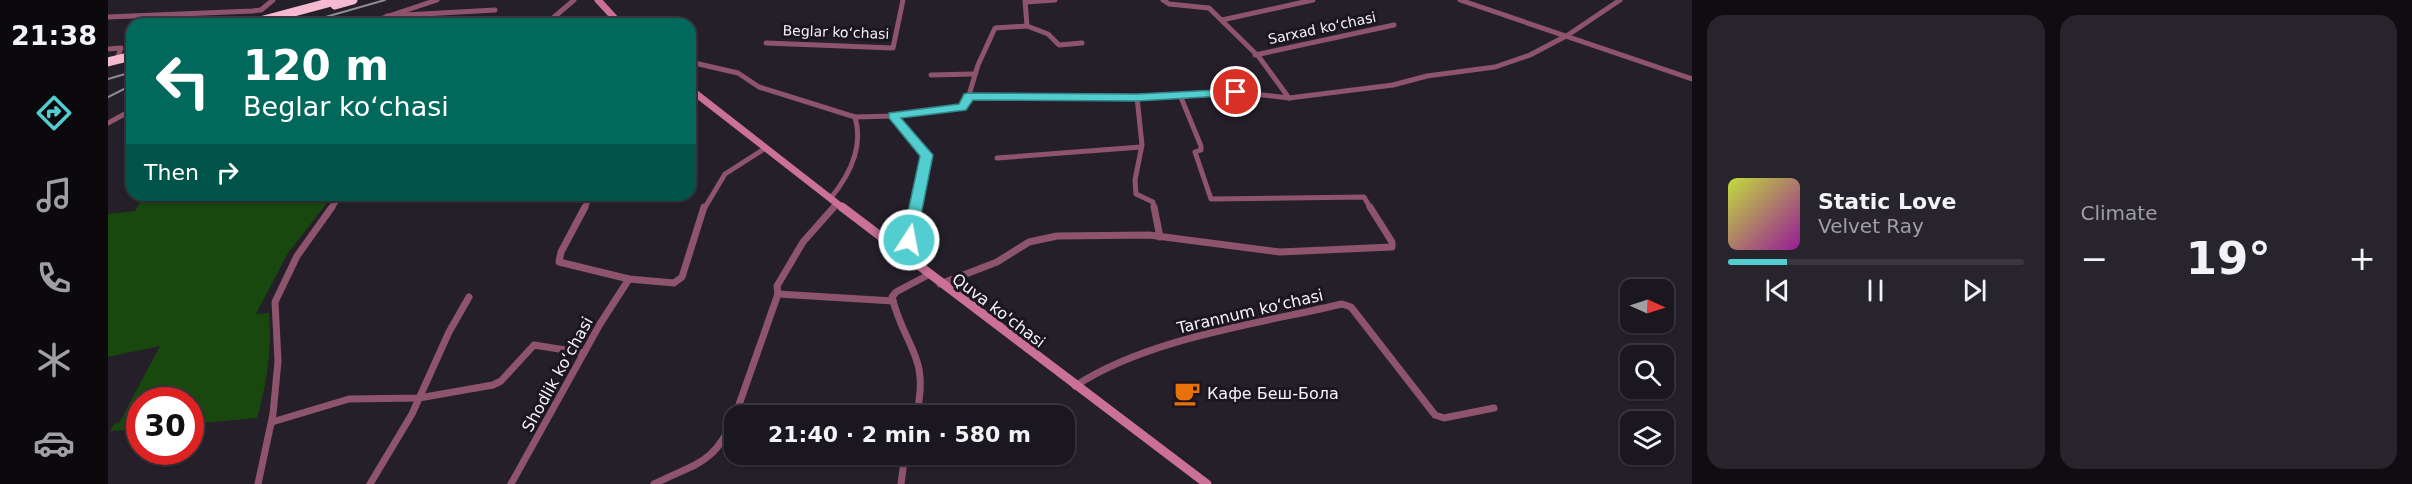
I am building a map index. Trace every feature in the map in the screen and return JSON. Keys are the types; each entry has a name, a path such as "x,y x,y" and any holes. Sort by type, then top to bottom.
{"highway":[{"path":"284,18 339,0"},
{"path":"274,18 353,0"},
{"path":"111,62 126,59"}],"main road":[{"path":"598,0 614,18"},
{"name":"Quva ko'chasi","path":"696,94 928,275 1205,484"}],"street":[{"path":"108,17 261,10 273,0"},
{"path":"382,18 437,0"},
{"path":"553,18 574,0"},
{"name":"Beglar koʻchasi","path":"765,43 819,43 893,48 903,0"},
{"path":"1027,26 1026,1 1055,0"},
{"path":"1163,0 1169,4 1206,7 1222,20 1255,55 1289,98"},
{"path":"1222,20 1313,0"},
{"path":"1460,0 1568,35 1692,80"},
{"path":"968,97 1137,98 1236,92 1289,98 1393,85 1427,76 1495,67 1530,55 1568,35 1620,0"},
{"path":"387,16 495,10"},
{"name":"Sarxad koʻchasi","path":"1255,55 1394,25"},
{"path":"696,63 738,73 759,87 855,117 893,116 966,105 973,74 996,27 1027,26 1048,34 1059,45 1082,43"},
{"path":"108,49 121,48 111,62"},
{"path":"931,75 973,74"},
{"path":"940,284 997,262 1029,242 1057,236 1104,234 1160,237 1280,252 1392,247 1392,242 1364,197 1211,199 1195,152 1201,150 1201,146 1180,95"},
{"path":"1137,98 1141,147 1140,163 1134,174 1136,194 1153,202 1160,237"},
{"path":"108,123 126,113"},
{"path":"893,116 924,151 927,159 905,256"},
{"path":"739,405 778,294 777,286 842,186 854,153 857,129 855,117"},
{"path":"997,158 1141,147"},
{"path":"589,201 561,252 559,262 629,279 662,284 674,283 682,277 707,202 717,183 736,166 764,149"},
{"path":"258,484 272,422 278,361 275,302 297,256 337,201"},
{"path":"919,405 922,392 922,373 893,302 896,292 928,275"},
{"name":"Shodlik koʻchasi","path":"511,484 584,353 629,279"},
{"path":"778,294 893,302"},
{"path":"370,484 419,398 448,334 470,297"},
{"name":"Tarannum koʻchasi","path":"1075,386 1102,368 1153,348 1342,304 1351,308 1435,415 1444,418 1494,408"},
{"path":"272,422 348,399 419,398 497,383 534,345 584,353"},
{"path":"654,484 715,456 724,442"},
{"path":"901,484 904,465"}],"green space":[{"path":"141,201 328,201 288,253 256,314 269,313 270,327 268,366 257,418 204,423 204,387 138,387 160,346 108,357 108,214 135,211"},
{"path":"126,410 126,430 110,431 114,424 119,423"}],"railway":[{"path":"322,18 385,0"},
{"path":"108,79 126,74"},
{"path":"108,97 126,88"}],"place":[{"name":"Кафе Беш-Бола","path":"1187,393"}],"route":[{"path":"909,240 927,159 924,151 893,116 931,109 962,107 966,105 968,97 1137,98 1236,92"}]}
